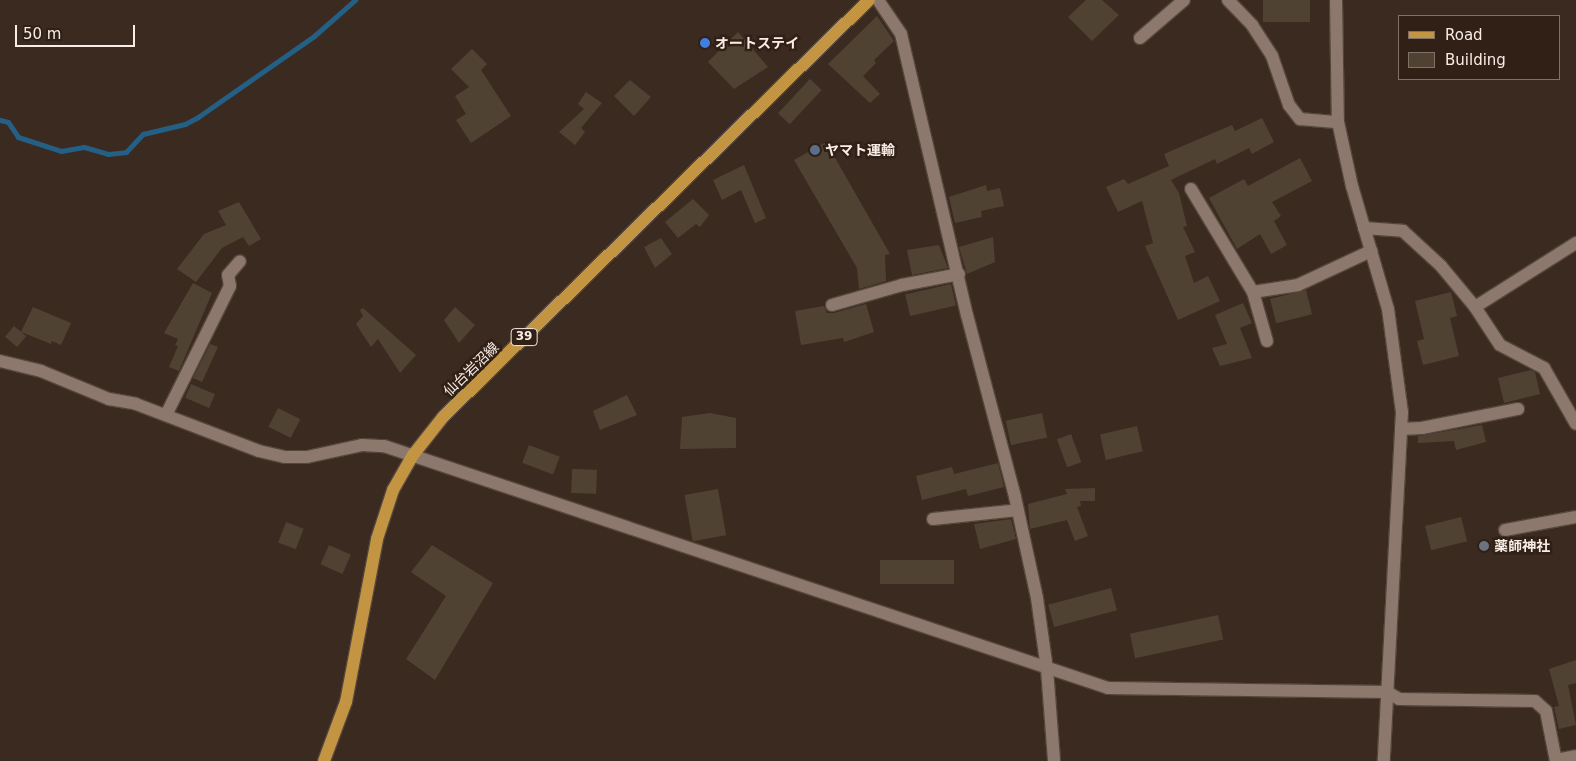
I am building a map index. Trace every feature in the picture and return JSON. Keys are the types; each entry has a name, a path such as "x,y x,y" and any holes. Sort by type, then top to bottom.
{"main road":[{"name":"仙台岩沼線","path":"324,761 346,702 377,538 393,490 413,455 443,417 869,0"}],"street":[{"path":"878,0 901,34 959,274 966,315 1018,510 1037,598 1048,669 1054,761"},
{"path":"1140,38 1184,0"},
{"path":"1228,0 1252,25 1272,56 1289,105 1300,119 1338,122"},
{"path":"1336,0 1338,122 1364,228 1388,309 1397,358 1401,429 1386,692 1384,761"},
{"path":"1191,189 1253,292 1267,341"},
{"path":"1364,228 1403,231 1441,266 1475,307 1500,345 1544,368 1576,424"},
{"path":"1475,307 1576,243"},
{"path":"1253,292 1298,285 1371,251"},
{"path":"166,415 230,286 228,275 240,261"},
{"path":"832,305 902,285 959,274"},
{"path":"0,361 41,371 108,399 136,404 259,451 285,457 307,457 362,445 384,446 1108,688 1386,692 1400,699 1535,701 1546,711 1556,760 1576,756"},
{"path":"1401,429 1422,428 1518,409"},
{"path":"933,519 1018,510"},
{"path":"1505,530 1576,517"}],"building":[{"path":"1086,0 1102,0 1119,15 1092,41 1068,17"},
{"path":"1263,0 1310,0 1310,22 1263,22"},
{"path":"877,16 894,41 874,60 876,63 863,76 880,94 870,103 828,64"},
{"path":"738,32 768,67 734,89 708,62"},
{"path":"472,49 487,64 481,70 511,116 471,143 456,120 466,114 455,96 469,87 451,69"},
{"path":"810,79 822,90 790,124 778,113"},
{"path":"630,80 651,97 634,116 614,96"},
{"path":"586,92 602,103 581,128 585,132 575,145 559,132 584,109 578,104"},
{"path":"1262,118 1274,142 1252,154 1249,148 1217,164 1215,159 1171,180 1179,193 1187,226 1183,227 1195,252 1185,256 1194,283 1208,276 1220,301 1178,320 1145,246 1153,243 1142,201 1118,212 1106,187 1124,179 1128,184 1169,166 1164,154 1232,125 1235,131"},
{"path":"826,142 890,254 885,255 886,281 859,289 857,268 794,160"},
{"path":"1300,158 1312,181 1272,202 1281,216 1274,221 1287,245 1271,254 1260,234 1237,249 1209,198 1244,179 1248,186"},
{"path":"744,165 766,218 755,223 741,190 722,200 713,180"},
{"path":"986,185 987,191 1000,188 1004,206 981,211 982,217 955,223 949,197"},
{"path":"693,199 709,215 700,227 696,224 678,238 665,222"},
{"path":"239,202 261,239 249,246 243,237 222,248 196,282 177,269 204,234 226,225 218,211"},
{"path":"993,237 995,262 967,274 959,247"},
{"path":"661,238 672,254 655,268 644,247"},
{"path":"939,245 948,268 912,275 907,250"},
{"path":"193,283 212,293 179,371 169,367 178,346 175,345 178,339 164,333"},
{"path":"951,284 956,305 910,316 905,295"},
{"path":"1306,290 1312,314 1276,323 1270,299"},
{"path":"1451,292 1457,316 1450,318 1459,356 1423,365 1417,341 1424,339 1415,301"},
{"path":"1243,303 1252,323 1240,328 1252,358 1220,366 1212,348 1227,344 1215,315"},
{"path":"866,304 874,332 844,342 843,338 801,345 795,311 824,306 827,313 834,313"},
{"path":"33,307 71,323 61,345 52,341 51,344 21,332"},
{"path":"455,307 475,325 459,343 444,320"},
{"path":"363,308 416,355 400,373 378,339 371,347 356,324 363,316 360,310"},
{"path":"14,326 26,336 17,347 5,337"},
{"path":"210,344 218,347 202,382 193,378"},
{"path":"1531,370 1535,372 1540,394 1504,403 1498,378"},
{"path":"191,384 215,394 209,408 185,398"},
{"path":"627,395 637,415 600,430 593,411"},
{"path":"278,408 300,419 291,438 268,427"},
{"path":"710,413 736,418 736,448 680,449 682,417"},
{"path":"1042,413 1047,437 1011,445 1006,421"},
{"path":"1482,425 1486,442 1456,450 1454,441 1418,443 1418,436"},
{"path":"1137,426 1143,451 1106,460 1100,435"},
{"path":"1071,434 1081,462 1067,467 1057,439"},
{"path":"529,445 560,457 553,475 522,463"},
{"path":"998,463 1004,487 968,496 966,489 922,500 916,476 952,467 954,474"},
{"path":"572,469 597,470 596,494 571,493"},
{"path":"1095,488 1095,501 1080,501 1081,506 1077,507 1088,536 1075,541 1067,520 1030,529 1028,504 1067,494 1065,489"},
{"path":"718,489 726,535 693,541 685,495"},
{"path":"1461,517 1467,541 1431,550 1425,526"},
{"path":"1011,519 1016,539 980,549 974,524"},
{"path":"286,522 304,529 296,549 278,543"},
{"path":"329,545 351,555 342,574 320,564"},
{"path":"432,545 493,583 435,680 406,659 446,596 411,572"},
{"path":"880,560 954,560 954,584 880,584"},
{"path":"1111,588 1117,610 1054,627 1048,605"},
{"path":"1218,615 1223,639 1135,658 1130,634"},
{"path":"1576,660 1576,683 1568,685 1576,725 1559,729 1554,707 1559,706 1549,669"}],"waterway":[{"path":"0,120 8,122 18,137 61,151 84,147 108,154 126,152 143,134 185,124 198,117 314,36 355,0"}],"place":[{"name":"オートステイ","path":"705,43"},
{"name":"ヤマト運輸","path":"815,150"},
{"name":"薬師神社","path":"1484,546"}]}
